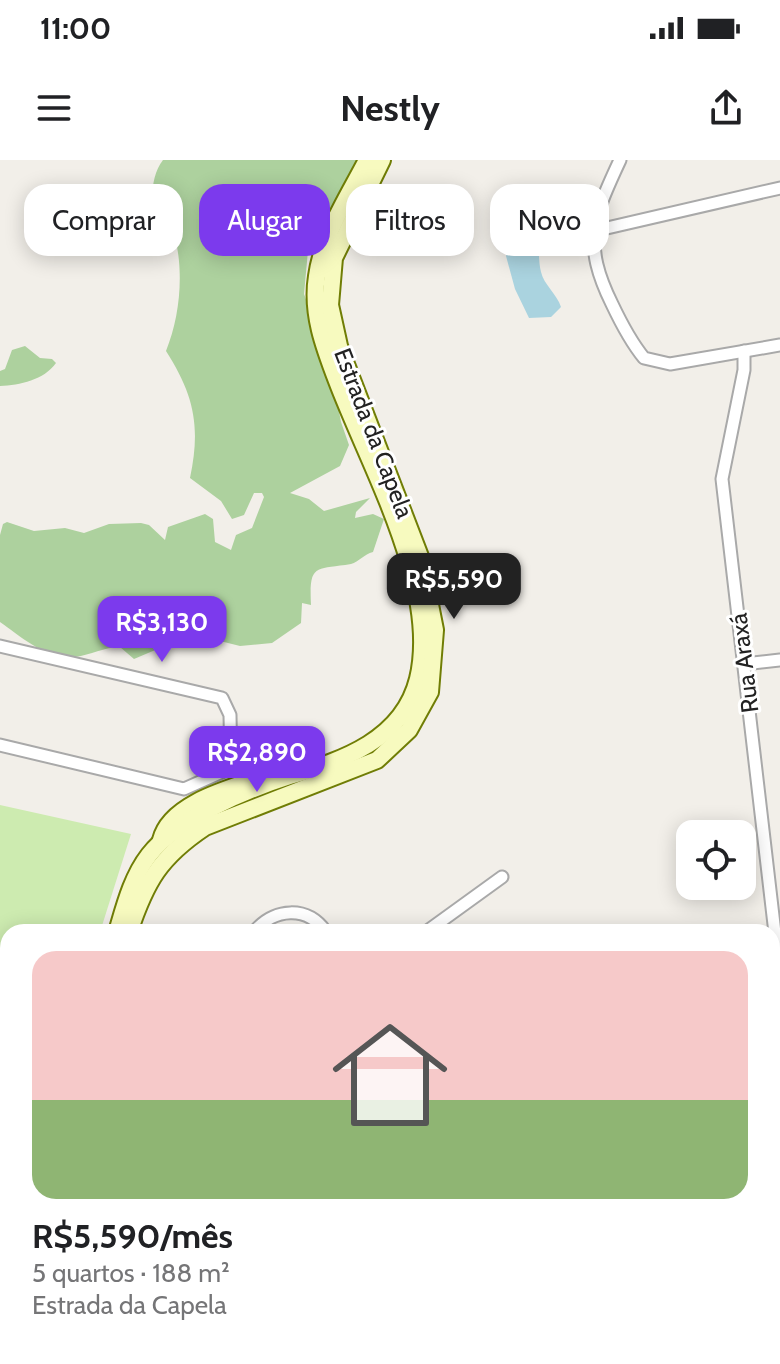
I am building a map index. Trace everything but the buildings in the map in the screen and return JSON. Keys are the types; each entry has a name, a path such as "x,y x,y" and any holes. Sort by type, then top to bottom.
{"main road":[{"name":"Estrada da Capela","path":"132,924 148,884 174,850 205,827 357,752 384,734 409,703 418,680 422,623 405,549 353,422 317,319 316,276 326,240 367,160"},
{"name":"Estrada da Capela","path":"120,924 138,871 160,844 192,820 289,784 377,760 409,730 430,692 435,630 421,559 339,346 330,305 334,258 382,160"},
{"path":"160,844 170,820 211,795 290,770 289,784"}],"street":[{"path":"609,184 620,160"},
{"path":"609,228 780,188"},
{"path":"595,256 596,268 624,330 644,358 670,364 780,345"},
{"name":"Rua Araxá","path":"744,351 744,370 722,479 772,924"},
{"path":"0,646 222,698 230,715 231,768"},
{"path":"744,664 780,660"},
{"path":"0,745 184,789 231,768"},
{"path":"231,768 249,782"},
{"path":"179,814 184,789"},
{"path":"437,924 502,877"},
{"path":"261,924 287,912 311,917 318,924"}],"green space":[{"path":"163,160 358,160 330,211 330,184 199,184 199,256 308,256 304,294 330,364 341,422 349,445 340,466 290,493 309,499 324,511 370,498 356,512 355,518 373,514 384,519 373,552 357,562 322,569 313,575 311,605 302,603 301,623 272,643 167,645 134,659 120,647 75,657 55,655 35,646 0,622 0,535 3,524 7,522 34,531 65,528 84,533 109,524 141,523 149,525 165,540 168,527 205,514 213,519 215,542 231,550 236,535 252,528 264,497 262,493 254,493 244,515 232,519 221,501 190,478 195,442 193,412 183,382 166,351 180,286 178,256 183,256 183,184 154,184"},
{"path":"25,346 40,358 52,359 56,363 45,374 31,380 0,386 0,371 5,369 12,350"},
{"path":"0,805 131,834 103,924 0,924"}],"water":[{"path":"506,256 539,256 541,272 561,307 551,317 529,318 515,289"}]}
